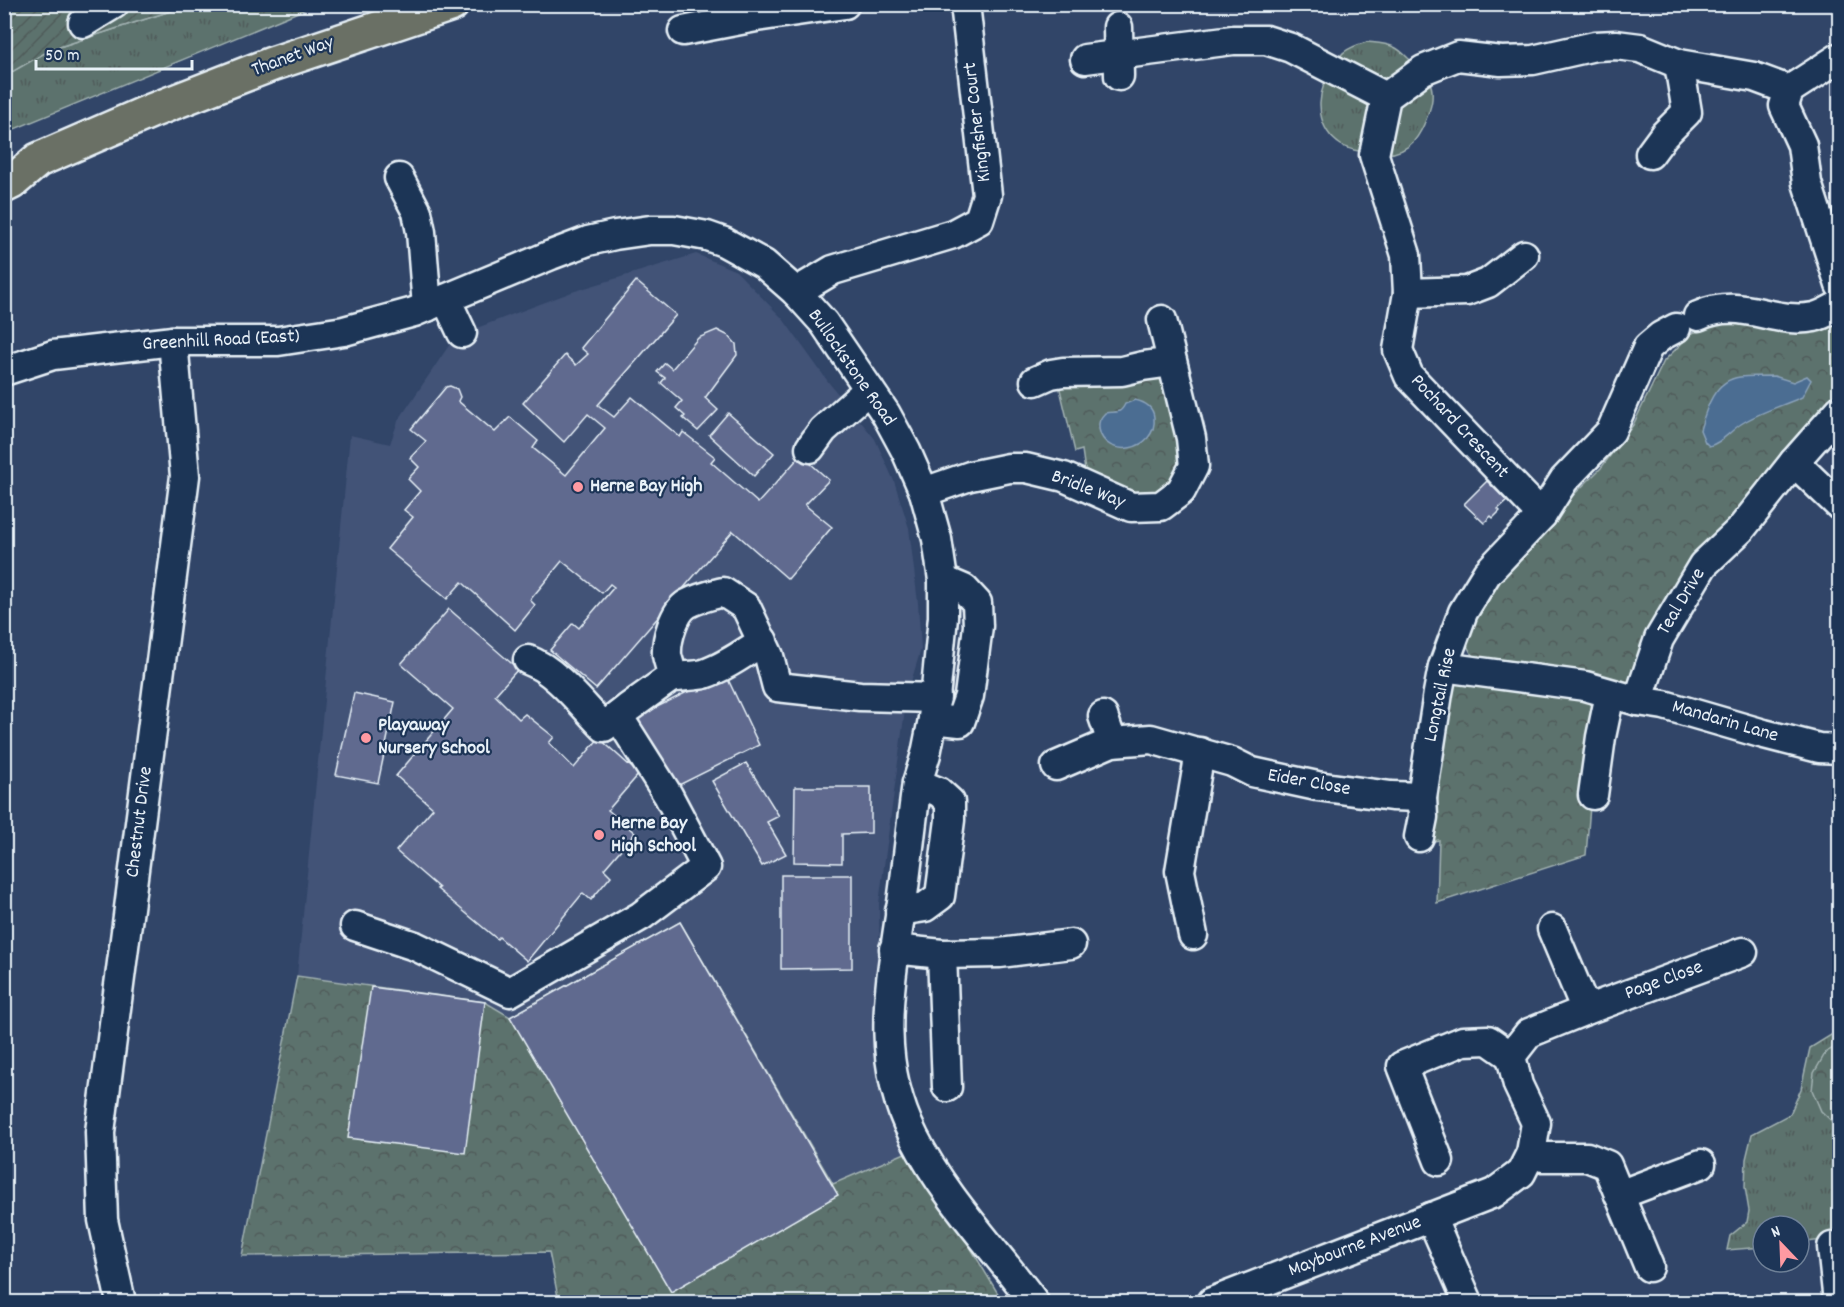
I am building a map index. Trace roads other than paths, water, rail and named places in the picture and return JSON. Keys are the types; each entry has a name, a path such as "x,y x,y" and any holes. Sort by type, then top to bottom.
{"main road":[{"name":"Thanet Way","path":"4,167 38,160 151,111 272,64 452,4"},
{"name":"Thanet Way","path":"4,186 12,183 38,160"}],"street":[{"path":"83,23 114,4"},
{"path":"683,31 756,17 845,4"},
{"name":"Kingfisher Court","path":"796,292 833,270 953,234 979,220 987,195 965,4"},
{"path":"1085,59 1118,52 1233,40 1266,40 1291,48 1386,97 1424,70 1458,56 1501,61 1533,60 1595,46 1616,45 1640,48 1679,64 1754,77 1789,90"},
{"path":"1839,57 1789,90 1784,106 1802,145 1807,183 1834,251 1839,285"},
{"path":"1650,154 1664,135 1687,112 1679,64"},
{"name":"Pochard Crescent","path":"1386,97 1374,155 1406,255 1408,293 1398,350 1409,376 1542,515"},
{"path":"399,178 417,212 437,303 462,333"},
{"name":"Bullockstone Road","path":"674,230 707,236 724,242 764,264 796,292 824,323 869,389 906,451 924,492 937,539 943,580 964,589 977,603 978,626 969,696 960,722 934,708"},
{"name":"Greenhill Road (East)","path":"4,372 53,356 173,341 278,341 344,331 414,312 588,241 637,231 674,230"},
{"path":"1408,293 1467,291 1488,283 1524,255"},
{"name":"Longtail Rise","path":"1419,837 1423,817 1422,797 1443,667 1463,612 1487,573 1542,515 1564,480 1611,431 1648,347 1661,336 1711,310 1735,308 1792,319 1816,316 1839,305"},
{"name":"Bridle Way","path":"924,492 987,472 1009,468 1026,468 1064,477 1131,507 1161,506 1182,491 1194,466 1186,414 1162,321"},
{"name":"Chestnut Drive","path":"121,1302 103,1220 100,1132 185,476 173,341"},
{"path":"1035,381 1063,372 1122,371 1172,362"},
{"path":"810,448 824,430 869,389"},
{"name":"Teal Drive","path":"1638,701 1659,639 1703,565 1741,529 1839,410"},
{"path":"1794,462 1839,506"},
{"path":"670,678 672,672 667,654 673,622 685,605 723,592 746,607 763,641 777,687 860,696 934,708 926,754 916,783 894,949 888,1006 888,1049 893,1085 913,1136 946,1192 1034,1302"},
{"path":"528,660 561,682 604,727 670,678 702,675 722,666 763,641"},
{"name":"Mandarin Lane","path":"1443,667 1585,686 1638,701 1664,705 1819,748 1839,749"},
{"path":"1593,795 1610,693"},
{"path":"355,926 415,946 510,992 641,916 706,867 668,795 618,716"},
{"name":"Eider Close","path":"1056,766 1108,729 1200,752 1232,762 1252,772 1317,786 1391,796 1422,797"},
{"path":"1193,935 1180,871 1200,752"},
{"path":"900,912 925,907 940,896 950,820 950,802 939,792 916,783"},
{"path":"1439,1161 1402,1066 1463,1041 1488,1040 1511,1056 1529,1033 1586,1010 1552,929"},
{"path":"894,949 942,954 1000,953 1071,944"},
{"name":"Page Close","path":"1586,1010 1743,951"},
{"path":"942,954 947,1088"},
{"name":"Maybourne Avenue","path":"1212,1302 1246,1296 1431,1217 1494,1193 1521,1173 1531,1153 1536,1123 1518,1085 1511,1056"},
{"path":"1531,1153 1543,1158 1587,1158 1607,1165 1649,1267"},
{"path":"1619,1195 1701,1164"},
{"name":"Maybourne Avenue","path":"1431,1217 1468,1302"},
{"path":"1832,1247 1838,1302"}],"place":[{"name":"Herne Bay High","path":"578,487"},
{"name":"Playaway Nursery School","path":"366,738"},
{"name":"Herne Bay High School","path":"599,835"}]}
